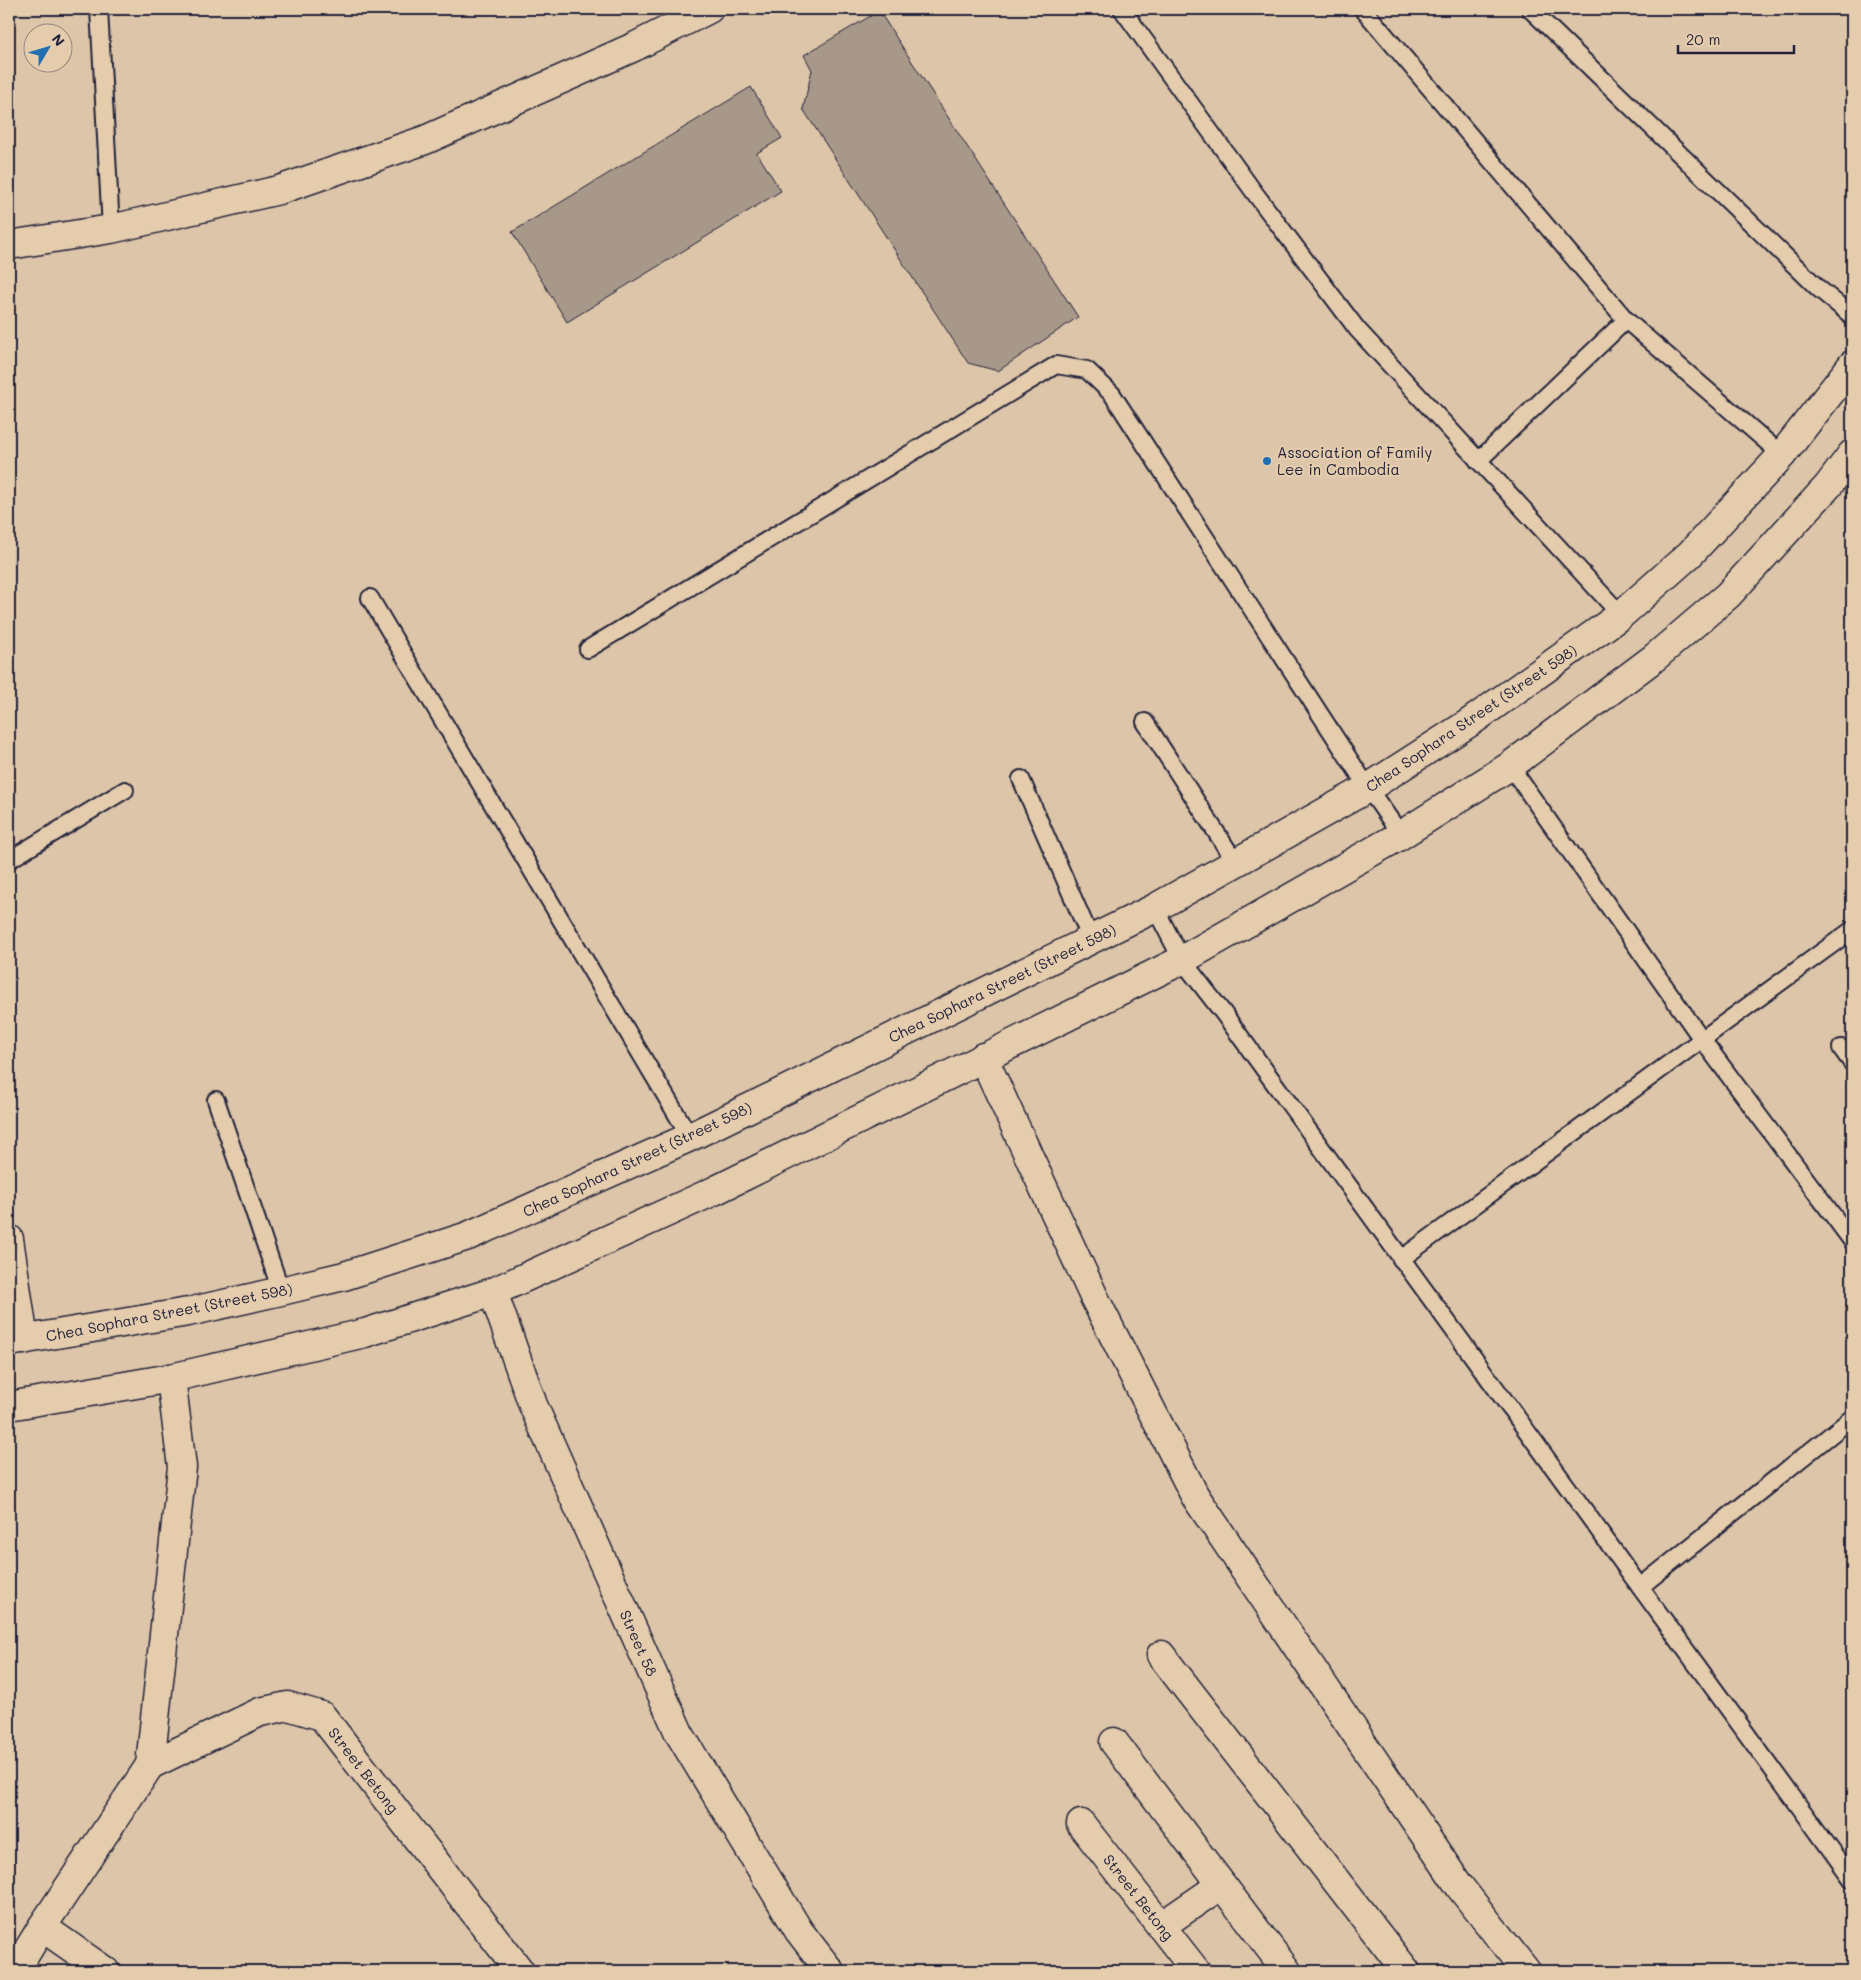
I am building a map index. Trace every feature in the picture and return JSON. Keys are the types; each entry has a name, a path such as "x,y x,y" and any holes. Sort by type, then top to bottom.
{"street":[{"path":"9,245 111,228 279,190 425,140 634,48 709,9"},
{"name":"Chea Sophara Street (Street 598)","path":"17,1341 188,1312 281,1291 344,1276 468,1236 690,1137 1155,908 1368,788 1469,723 1621,615 1690,554 1782,455 1852,365"},
{"path":"9,1406 171,1378 365,1333 493,1292 714,1191 1182,960 1401,835 1510,766 1654,658 1728,595 1828,486 1852,454"},
{"path":"983,1057 1095,1299 1195,1496 1460,1888 1526,1971"},
{"path":"9,1239 17,1341"},
{"name":"Street 58","path":"493,1292 533,1405 679,1733 799,1931 830,1971"},
{"path":"15,1971 42,1927 150,1766 182,1467 171,1378"},
{"path":"1161,1655 1406,1971"},
{"name":"Street Betong","path":"150,1766 260,1712 288,1706 322,1716 520,1971"},
{"path":"1114,1742 1287,1971"},
{"name":"Street Betong","path":"1081,1824 1196,1971"},
{"path":"1161,1926 1221,1885"},
{"path":"42,1927 105,1971"}],"lane":[{"path":"99,9 111,228"},
{"path":"1122,9 1254,192 1357,329 1621,615"},
{"path":"1363,9 1626,320 1782,455"},
{"path":"1530,9 1818,288 1852,316"},
{"path":"1478,460 1626,320"},
{"path":"588,648 1056,365 1086,370 1112,394 1368,788 1401,835"},
{"path":"370,598 690,1137"},
{"path":"1145,722 1236,863"},
{"path":"1510,766 1701,1038 1852,1241"},
{"path":"1021,779 1091,939"},
{"path":"9,860 125,790"},
{"path":"1155,908 1182,960 1224,1014 1852,1879"},
{"path":"1401,1259 1701,1038 1852,930"},
{"path":"1841,1048 1852,1062"},
{"path":"216,1100 281,1291"},
{"path":"1640,1587 1852,1418"}],"building":[{"path":"879,11 1078,317 998,371 968,363 803,109 812,70 804,55"},
{"path":"751,87 782,138 757,153 781,191 567,322 512,232"}],"place":[{"name":"Association of Family Lee in Cambodia","path":"1267,461"}]}
